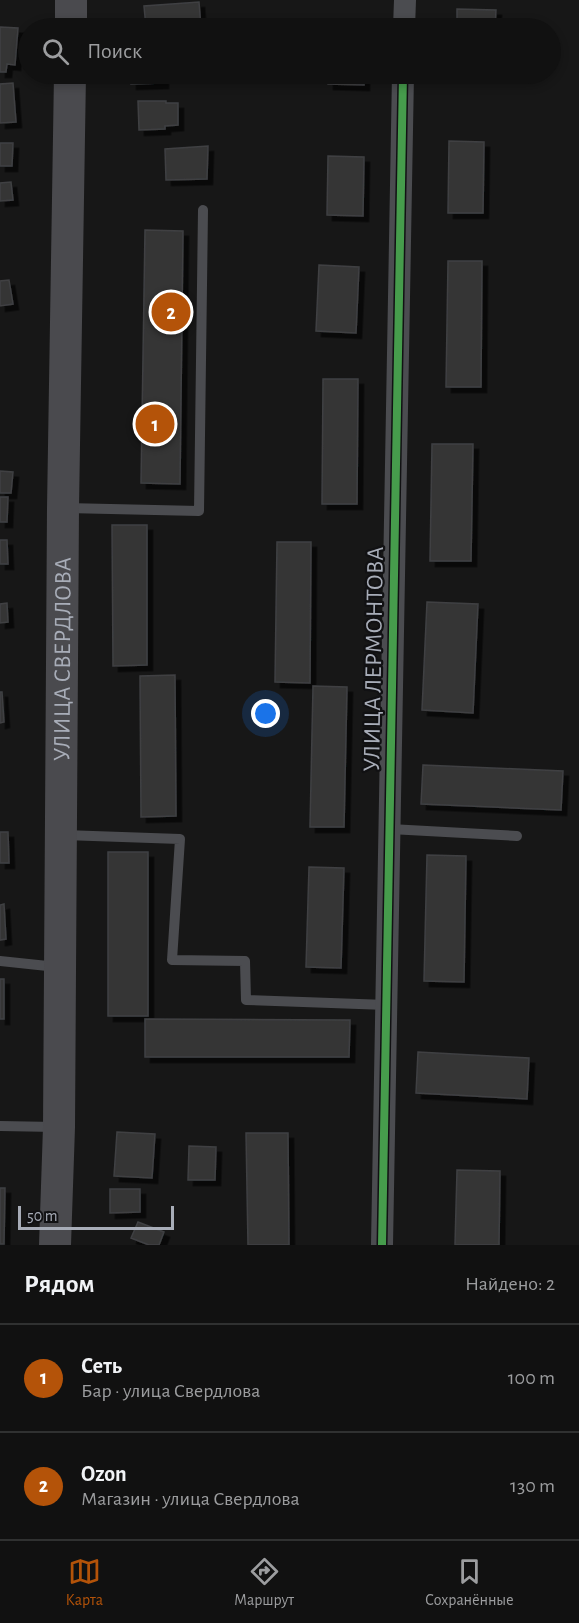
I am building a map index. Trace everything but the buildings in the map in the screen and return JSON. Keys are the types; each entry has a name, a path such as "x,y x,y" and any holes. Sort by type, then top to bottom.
{"main road":[{"path":"71,0 71,18"},
{"name":"УЛИЦА СВЕРДЛОВА","path":"55,1245 59,1127 63,508 70,84"}],"street":[{"path":"404,18 405,0"},
{"name":"УЛИЦА ЛЕРМОНТОВА","path":"382,1245 403,84"}],"lane":[{"path":"63,508 199,511 203,210"},
{"path":"390,829 517,836"},
{"path":"61,835 180,839 172,960 244,961 246,1000 387,1005"},
{"path":"0,961 60,968"},
{"path":"0,1126 59,1127"}],"cycle path":[{"path":"382,1245 403,84"}],"place":[{"name":"Ozon","path":"171,312"},
{"name":"Сеть","path":"155,424"}]}
